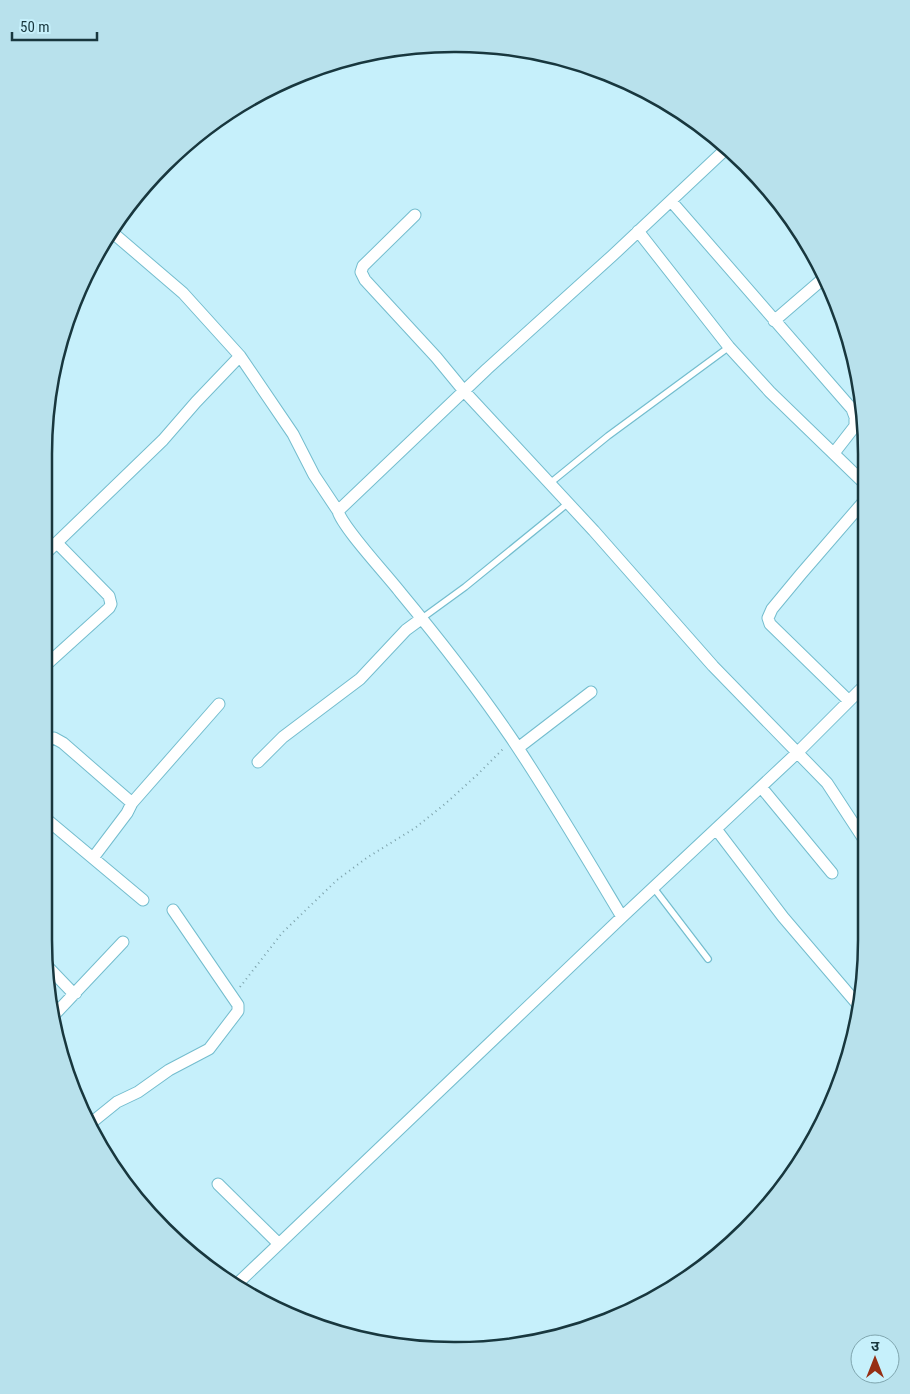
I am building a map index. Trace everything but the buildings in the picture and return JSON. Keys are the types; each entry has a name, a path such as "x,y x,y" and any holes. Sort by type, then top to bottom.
{"street":[{"path":"338,511 464,391 722,154"},
{"path":"671,201 849,405 855,416 855,426 834,453"},
{"path":"415,215 363,266 362,275 464,391 594,531 713,666 827,783 858,829"},
{"path":"638,231 729,346 770,392 858,476"},
{"path":"117,236 183,293 240,356 293,434 314,475 346,526 477,691 515,744 622,917"},
{"path":"774,320 819,282"},
{"path":"52,548 164,440 196,402 240,356"},
{"path":"849,702 775,630 768,618 772,609 858,508"},
{"path":"52,660 109,608 111,604 109,596 57,543"},
{"path":"258,762 283,737 360,679 406,630 421,619"},
{"path":"515,744 591,692"},
{"path":"241,1280 797,753 858,692"},
{"path":"93,858 127,814 132,803 219,704"},
{"path":"52,739 64,744 132,803"},
{"path":"761,786 832,873"},
{"path":"52,827 93,858 143,900"},
{"path":"716,828 783,917 853,999"},
{"path":"95,1120 117,1102 138,1092 176,1066 202,1054 209,1048 238,1011 238,1005 233,997 173,910"},
{"path":"59,1010 123,942"},
{"path":"54,974 73,993 76,993"},
{"path":"218,1184 279,1244"}],"lane":[{"path":"549,484 608,436 729,346"},
{"path":"421,619 465,587 567,504"},
{"path":"654,887 708,959"}],"path":[{"path":"233,997 282,933 330,887 368,857 398,839 445,804 515,744"}]}
